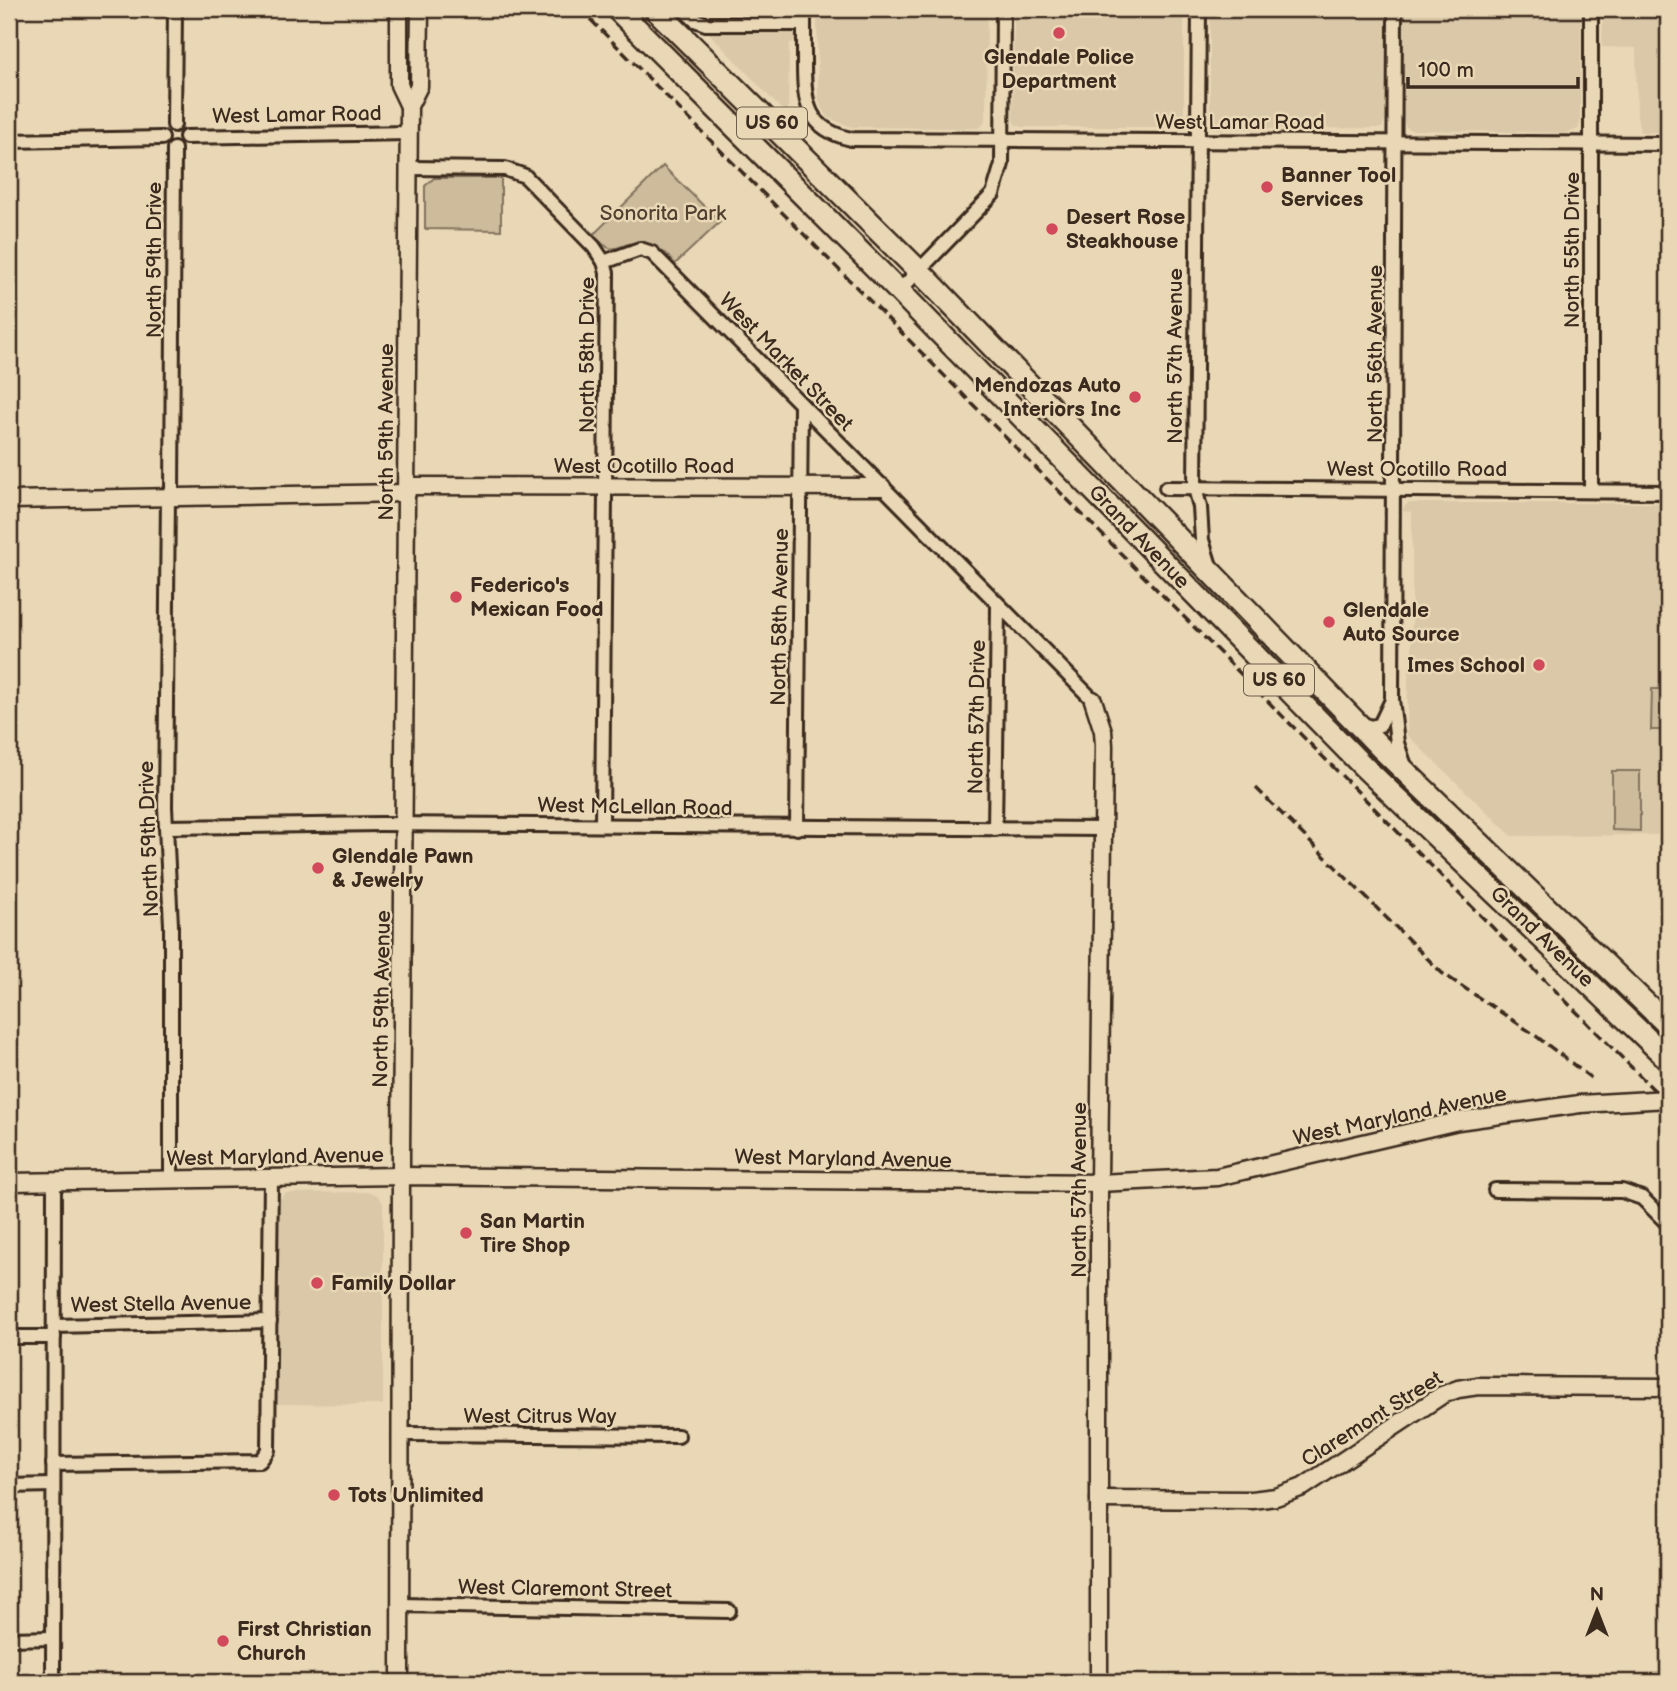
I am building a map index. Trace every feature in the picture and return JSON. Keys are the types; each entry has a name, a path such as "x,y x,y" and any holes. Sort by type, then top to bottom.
{"highway":[{"name":"Grand Avenue","path":"617,9 899,290 1363,766 1668,1059"},
{"name":"Grand Avenue","path":"655,9 919,271 1352,718 1668,1025"}],"street":[{"path":"174,125 175,9"},
{"name":"North 59th Avenue","path":"399,9 399,85 409,106 400,1682"},
{"name":"North 59th Avenue","path":"409,106 419,86 420,9"},
{"path":"683,9 695,20 706,24 804,24 804,9"},
{"path":"899,290 993,194 1000,173 1002,140 1003,9"},
{"name":"North 57th Avenue","path":"1199,9 1195,488 1200,507 1202,540 1213,575"},
{"name":"North 56th Avenue","path":"1395,9 1392,699 1397,743 1408,774"},
{"name":"North 55th Drive","path":"1591,9 1591,491"},
{"name":"West Lamar Road","path":"804,24 805,89 808,106 816,121 830,132 851,139 1668,144"},
{"path":"162,138 165,144 174,149 184,144 184,130 174,125"},
{"path":"162,138 166,129 174,125"},
{"name":"West Lamar Road","path":"186,136 409,133"},
{"path":"9,141 162,138"},
{"name":"North 59th Drive","path":"171,1179 171,925 166,827 174,149"},
{"path":"409,168 505,169 525,176 594,247 604,262"},
{"name":"West Market Street","path":"604,262 640,249 652,253 1093,701"},
{"name":"North 58th Drive","path":"602,825 607,273 604,262"},
{"name":"North 58th Avenue","path":"797,828 801,405"},
{"name":"West Ocotillo Road","path":"9,500 407,489 881,487"},
{"name":"West Ocotillo Road","path":"1166,488 1668,492"},
{"name":"North 57th Drive","path":"995,829 998,606"},
{"path":"1352,718 1370,727 1380,725 1392,699"},
{"name":"North 57th Avenue","path":"1093,701 1103,731 1104,829 1099,1183 1099,1682"},
{"name":"West McLellan Road","path":"166,827 404,824 1104,829"},
{"name":"West Maryland Avenue","path":"9,1182 401,1176 1099,1183 1217,1177 1466,1119 1580,1104 1668,1099"},
{"path":"53,1465 260,1461 265,1457 268,1450 271,1179"},
{"path":"53,1682 54,1182"},
{"path":"1495,1190 1622,1191 1642,1198 1668,1224"},
{"name":"West Stella Avenue","path":"9,1337 54,1331 270,1321"},
{"name":"Claremont Street","path":"1099,1499 1252,1500 1276,1497 1303,1487 1442,1395 1458,1389 1478,1386 1668,1387"},
{"name":"West Citrus Way","path":"401,1434 678,1436"},
{"path":"9,1486 52,1485"},
{"name":"West Claremont Street","path":"400,1605 729,1611"},
{"path":"9,1639 53,1638"}],"shaded area":[{"path":"686,9 796,9 796,40 789,44 788,116"},
{"path":"817,9 987,9 986,116 983,125 978,128 851,127 829,118 818,97"},
{"path":"1014,9 1184,9 1184,119 1180,126 1016,125 1013,120"},
{"path":"1210,9 1385,9 1385,120 1382,128 1215,129 1210,121"},
{"path":"1404,9 1581,9 1578,129 1567,133 1411,130 1406,127 1403,120"},
{"path":"1603,9 1668,9 1668,133 1640,132 1637,115 1636,48 1602,47"},
{"name":"Imes School","path":"1408,503 1668,503 1668,835 1512,836 1407,735 1408,680 1412,650 1412,512 1403,511 1403,508"},
{"path":"371,1192 383,1203 383,1405 278,1404 280,1199 286,1193"}],"green space":[{"name":"Sonorita Park","path":"663,166 720,222 675,264 665,253 642,242 612,249 601,243 593,235"},
{"path":"434,178 501,178 501,230 425,229 425,186"},
{"path":"1652,689 1668,689 1668,730 1651,730"},
{"path":"1612,771 1640,771 1640,831 1612,830"}],"railway":[{"path":"580,9 1668,1104"},
{"path":"1256,788 1442,973 1532,1033 1595,1081"}],"place":[{"name":"Glendale Police Department","path":"1059,33"},
{"name":"Banner Tool Services","path":"1267,187"},
{"name":"Desert Rose Steakhouse","path":"1052,229"},
{"name":"Mendozas Auto Interiors Inc","path":"1135,397"},
{"name":"Federico's Mexican Food","path":"456,597"},
{"name":"Glendale Auto Source","path":"1329,622"},
{"name":"Imes School","path":"1539,665"},
{"name":"Glendale Pawn & Jewelry","path":"318,868"},
{"name":"San Martin Tire Shop","path":"466,1233"},
{"name":"Family Dollar","path":"317,1283"},
{"name":"Tots Unlimited","path":"334,1495"},
{"name":"First Christian Church","path":"223,1641"}]}
